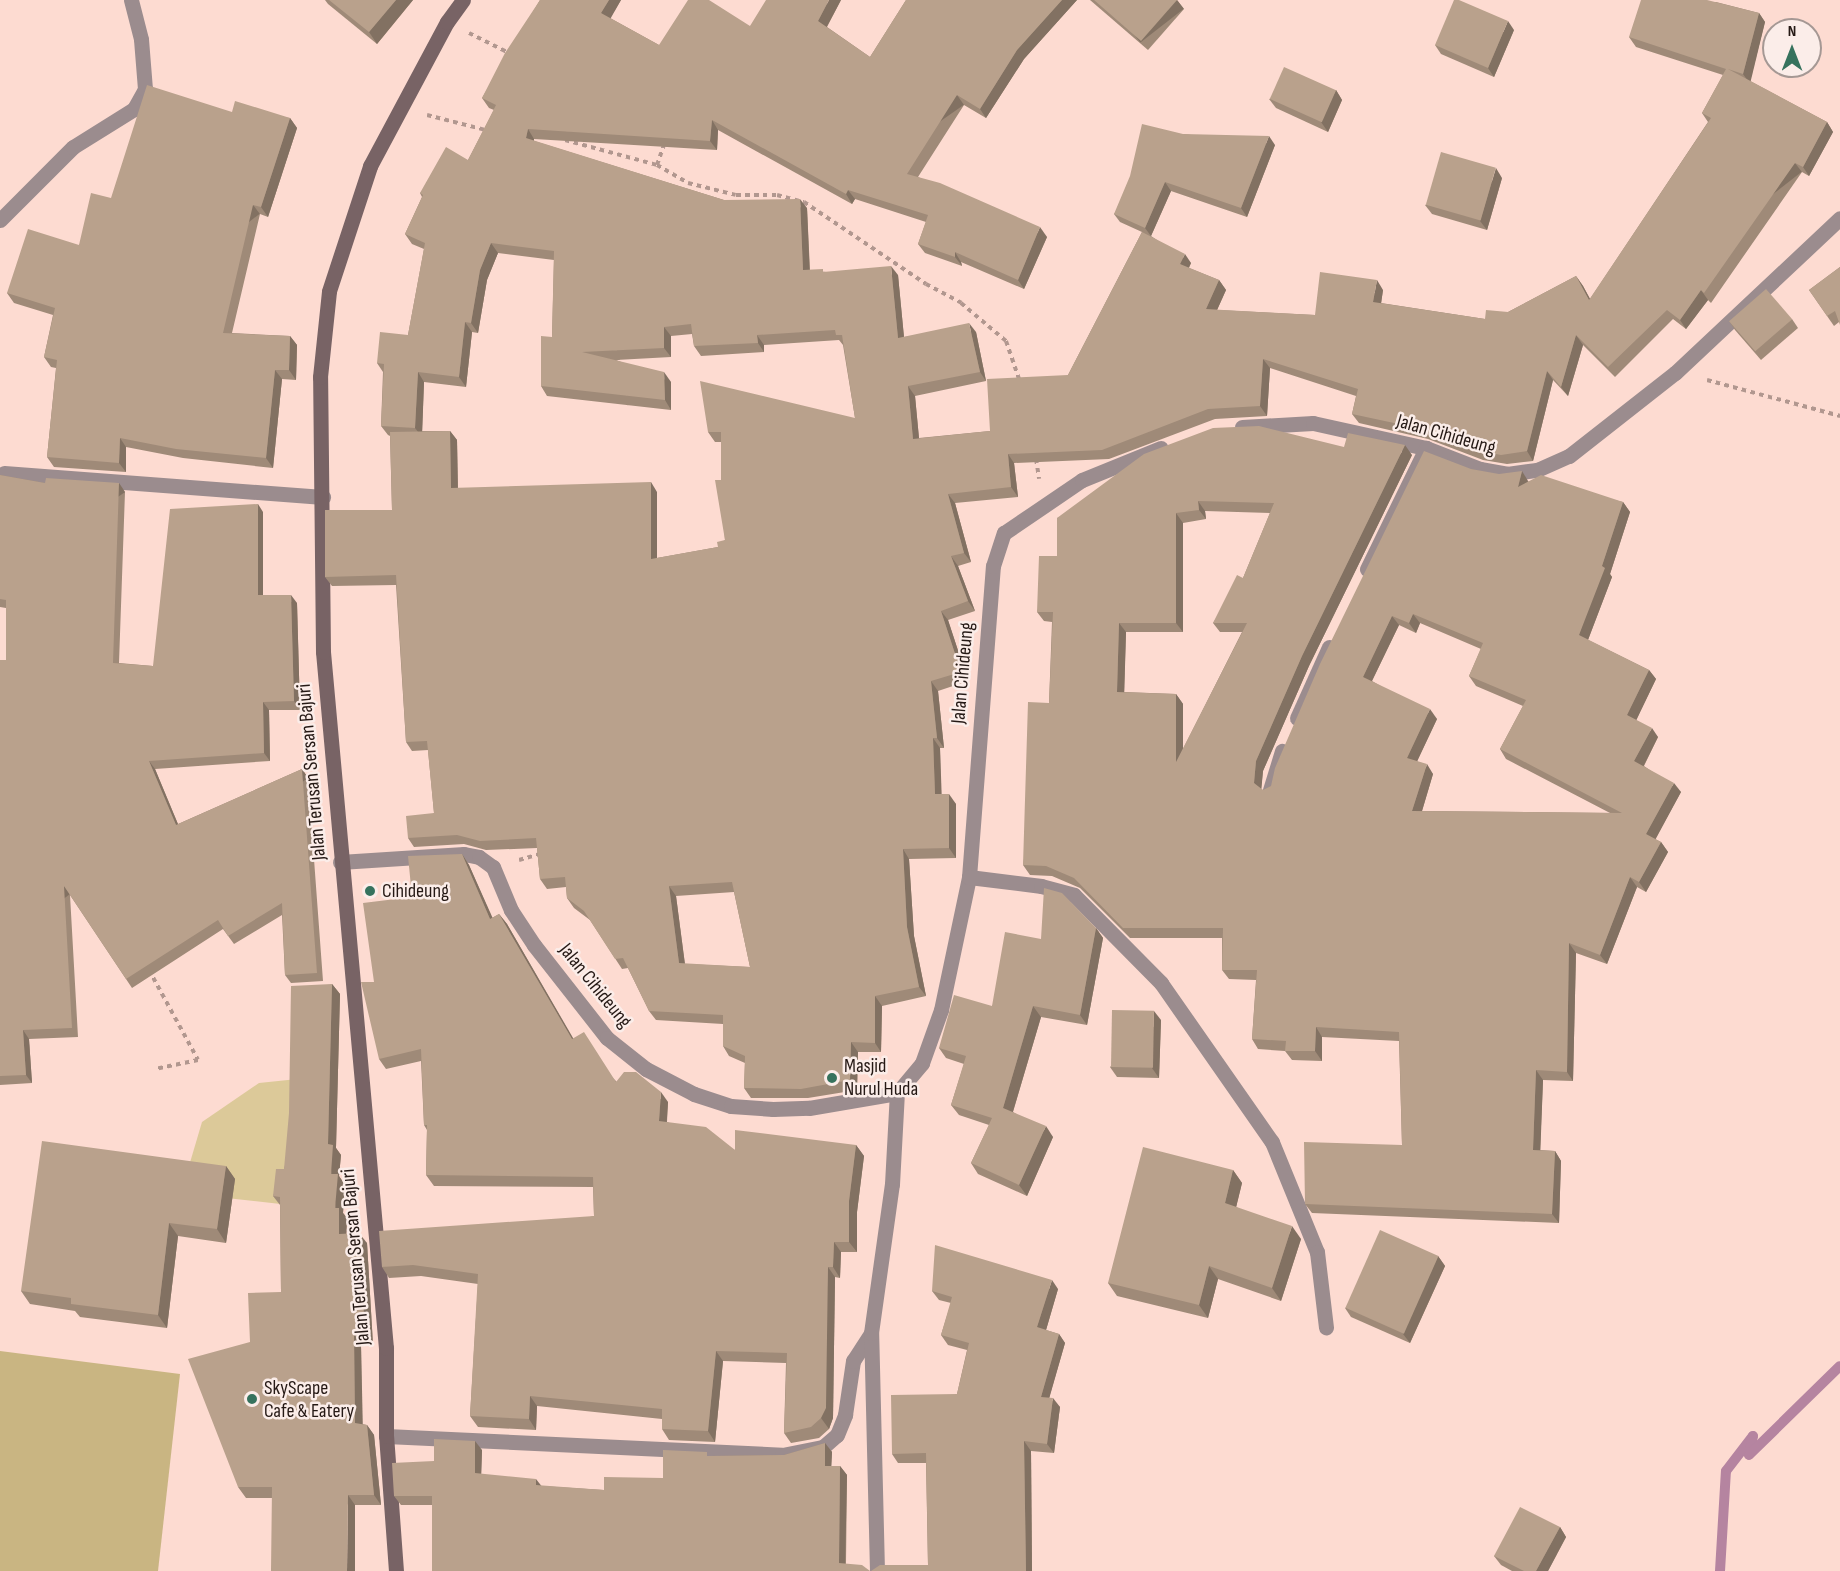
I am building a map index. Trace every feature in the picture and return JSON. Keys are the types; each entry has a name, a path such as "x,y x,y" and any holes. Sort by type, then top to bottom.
{"main road":[{"name":"Jalan Terusan Sersan Bajuri","path":"396,1571 387,1436 386,1348 322,652 320,378 328,291 370,166 447,22 464,0"}],"street":[{"path":"0,220 73,147 134,109 144,90 141,39 131,0"},
{"name":"Jalan Cihideung","path":"1230,428 1313,423 1426,447 1480,469 1507,474 1537,470 1569,456 1675,373 1840,218"},
{"name":"Jalan Cihideung","path":"493,867 511,910 534,945 607,1038 646,1069 694,1094 731,1106 809,1108 897,1093 922,1063 941,1010 969,877 993,566 1004,533 1016,521 1043,509 1082,480 1176,443"},
{"path":"1359,585 1426,447"},
{"path":"4,473 322,497"},
{"path":"1270,790 1272,775 1338,627"},
{"path":"340,862 464,854 479,857 493,867"},
{"path":"969,877 1041,886 1074,896 1161,983 1272,1142 1317,1252 1326,1327"},
{"path":"877,1571 871,1333 892,1184 897,1093"},
{"path":"387,1436 782,1455 823,1447 837,1435 853,1361 871,1333"}],"path":[{"path":"447,22 513,55"},
{"path":"403,105 443,122 496,131"},
{"path":"657,165 667,135"},
{"path":"558,139 657,165 688,183 726,193 794,199 850,230 926,284 961,303 1006,341 1023,390"},
{"path":"1675,373 1840,416"},
{"path":"1035,454 1043,509"},
{"path":"493,867 553,852"},
{"path":"148,968 198,1060 155,1069"}],"shaded area":[{"path":"336,1075 316,1208 181,1193 202,1122 259,1083"},
{"path":"0,1351 180,1374 158,1571 0,1571"}],"building":[{"path":"329,0 396,0 369,32"},
{"path":"540,0 609,0 601,13 659,45 688,0 709,0 750,26 766,0 829,0 818,21 870,57 906,0 1062,0 1017,50 980,109 957,95 907,174 940,183 1040,227 1018,280 955,252 955,257 918,244 928,215 848,190 846,194 712,120 710,141 528,129 526,138 724,200 800,199 803,270 823,269 823,272 891,266 898,338 969,323 980,372 908,386 913,439 990,431 987,379 1068,375 1142,232 1185,254 1180,264 1219,280 1206,309 1315,315 1320,272 1377,280 1373,302 1485,319 1486,310 1508,312 1576,276 1589,300 1711,118 1702,113 1726,69 1629,37 1641,0 1707,0 1759,13 1743,74 1728,69 1827,122 1803,167 1795,163 1704,293 1701,290 1680,320 1667,310 1608,367 1576,335 1561,387 1547,371 1527,451 1501,455 1476,450 1422,429 1352,414 1358,389 1263,359 1260,406 1208,409 1102,450 1008,454 1011,487 948,494 964,553 951,556 968,601 941,611 961,672 931,681 937,738 933,738 935,794 949,794 949,848 903,849 907,927 919,987 875,996 875,1043 851,1042 850,1080 801,1089 744,1088 745,1056 723,1046 723,1015 649,1011 623,958 615,959 584,911 567,898 565,877 540,879 536,838 480,841 457,835 408,838 406,816 434,813 427,741 406,742 396,575 325,577 325,510 392,510 390,432 450,431 451,488 651,482 651,559 718,547 717,542 725,540 715,480 721,480 721,432 708,432 700,381 855,418 842,335 836,335 835,330 757,335 758,343 694,346 691,324 664,327 664,348 582,352 664,372 665,400 541,386 541,336 552,337 554,251 491,243 480,270 471,323 465,322 459,377 418,372 415,428 381,426 384,364 377,363 380,332 408,335 425,243 405,234 423,195 420,193 446,147 468,160 496,105 482,98 505,53","holes":["732,882 750,967 679,963 669,886"]},
{"path":"1094,0 1177,0 1141,41"},
{"path":"1454,0 1459,0 1508,21 1488,68 1435,45"},
{"path":"1284,67 1336,90 1322,122 1270,99"},
{"path":"147,85 232,112 235,101 290,118 261,207 253,205 223,333 290,336 289,370 275,370 266,458 176,449 120,438 119,463 47,457 57,360 44,357 55,308 7,293 28,229 79,245 91,193 111,198"},
{"path":"1142,124 1183,134 1269,136 1241,208 1165,182 1145,228 1114,214 1130,176"},
{"path":"1441,152 1496,168 1481,221 1426,205"},
{"path":"1840,267 1840,325 1835,311 1827,316 1809,290"},
{"path":"1766,289 1792,319 1755,351 1729,321"},
{"path":"1259,426 1344,447 1348,433 1405,445 1302,656 1256,761 1254,783 1263,790 1271,786 1275,768 1320,664 1424,451 1471,469 1499,474 1522,471 1518,487 1541,475 1623,502 1602,566 1605,568 1579,635 1649,670 1627,715 1652,728 1634,761 1674,783 1646,834 1661,842 1639,882 1630,877 1600,955 1569,943 1567,1072 1536,1070 1533,1150 1555,1151 1552,1214 1305,1204 1304,1142 1402,1145 1399,1032 1316,1027 1315,1051 1285,1051 1286,1041 1252,1039 1257,970 1222,970 1223,928 1123,928 1074,878 1046,866 1023,865 1028,702 1049,703 1053,612 1037,612 1039,556 1057,556 1057,518 1144,454 1213,428","holes":["1198,501 1274,503 1243,578 1237,575 1213,623 1247,623 1176,762 1176,694 1117,692 1119,623 1176,623 1176,513 1199,510","1413,614 1483,643 1469,676 1526,700 1500,749 1622,813 1412,811 1427,764 1407,758 1430,709 1363,677 1392,616 1409,623"]},
{"path":"0,475 45,483 46,478 119,483 113,663 153,666 170,509 258,504 258,595 291,595 294,701 263,702 264,753 149,761 176,825 302,769 317,973 285,975 282,903 228,936 218,920 126,979 64,886 72,1028 23,1030 26,1075 0,1076 0,660 6,660 6,600 0,599"},
{"path":"462,854 490,919 499,914 572,1039 584,1032 616,1082 624,1072 636,1072 661,1092 659,1121 706,1127 735,1150 735,1130 856,1145 849,1201 849,1242 834,1242 833,1267 828,1267 826,1408 821,1418 811,1427 784,1433 787,1353 716,1351 708,1431 662,1429 662,1409 530,1396 529,1419 470,1416 478,1274 413,1265 382,1267 379,1231 594,1216 593,1177 426,1175 427,1125 424,1125 421,1049 379,1059 361,982 374,982 363,903 412,897 408,856"},
{"path":"1044,888 1062,893 1096,928 1080,1015 1033,1006 1003,1108 1046,1126 1019,1185 971,1163 992,1118 951,1105 966,1056 939,1048 954,995 992,1006 1005,932 1041,939"},
{"path":"332,984 328,1144 333,1145 331,1174 338,1174 335,1208 339,1208 339,1234 359,1233 365,1334 354,1334 355,1423 367,1425 374,1495 348,1495 347,1571 271,1571 272,1487 238,1487 188,1359 250,1342 248,1293 281,1292 280,1197 273,1196 276,1169 284,1169 289,1113 291,986"},
{"path":"1112,1010 1154,1011 1153,1068 1111,1067"},
{"path":"42,1141 226,1166 217,1229 169,1223 158,1315 71,1304 71,1298 21,1291"},
{"path":"1143,1147 1233,1170 1225,1203 1292,1226 1272,1288 1209,1266 1199,1305 1108,1283"},
{"path":"1380,1230 1438,1256 1404,1334 1345,1308"},
{"path":"935,1245 1052,1280 1037,1327 1059,1334 1041,1397 1053,1398 1047,1444 1024,1441 1026,1571 871,1571 880,1565 928,1565 926,1453 892,1454 891,1395 957,1394 969,1343 941,1335 952,1297 932,1291"},
{"path":"434,1439 475,1441 475,1473 536,1479 536,1485 604,1490 604,1477 663,1478 663,1450 707,1452 707,1456 784,1455 825,1443 825,1466 840,1466 839,1563 862,1565 870,1571 432,1571 432,1496 394,1496 392,1463 434,1461"},
{"path":"1520,1507 1560,1527 1536,1571 1524,1571 1494,1556"}],"waterway":[{"path":"1720,1571 1726,1471 1753,1436 1749,1455 1840,1366"}],"place":[{"name":"Cihideung","path":"370,891"},
{"name":"Masjid Nurul Huda","path":"832,1078"},
{"name":"SkyScape Cafe & Eatery","path":"252,1399"}]}
